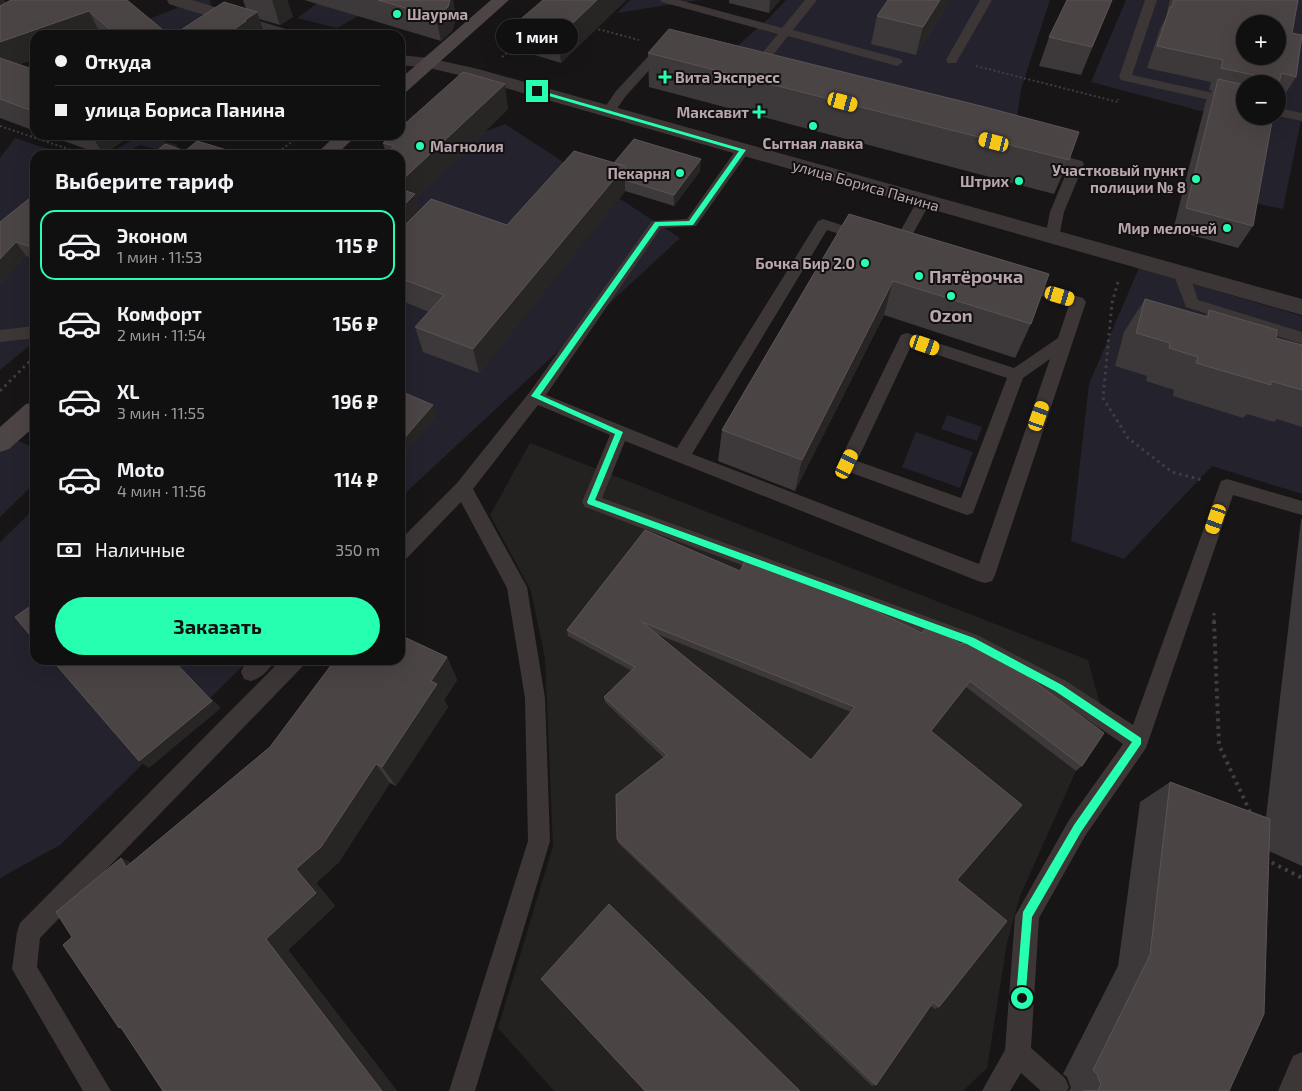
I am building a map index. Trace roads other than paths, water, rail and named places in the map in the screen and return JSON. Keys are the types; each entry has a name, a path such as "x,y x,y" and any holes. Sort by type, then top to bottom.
{"main road":[{"path":"405,84 502,0"},
{"path":"330,150 342,140"},
{"path":"0,442 30,415"}],"street":[{"path":"184,1 227,18 269,30"},
{"path":"227,18 246,4"},
{"name":"улица Бориса Панина","path":"405,61 429,63 609,110 743,150 1302,307"}],"lane":[{"path":"666,0 897,62"},
{"path":"749,77 811,0"},
{"path":"952,60 986,0"},
{"path":"1151,0 1125,77 1236,102"},
{"path":"609,110 620,94 659,52 677,57"},
{"path":"1286,114 1302,117"},
{"path":"405,547 463,488 535,396 657,224 691,223 743,150"},
{"path":"1032,152 1077,164 1057,212 1052,237"},
{"path":"899,247 924,201"},
{"path":"681,457 823,224 918,253"},
{"path":"1181,273 1191,303 1302,338"},
{"path":"535,396 681,457 985,575 1078,302 1003,279"},
{"path":"0,336 30,333"},
{"path":"1016,375 906,339 847,464 967,508 1016,375 1065,341"},
{"path":"620,432 591,502 970,641 1059,688 1138,741"},
{"path":"995,1091 1018,1054 1027,916 1078,828 1138,741 1227,486 1302,508"},
{"path":"462,1091 539,841 535,698 517,587 463,488"},
{"path":"98,1091 24,969 29,932 290,665"},
{"path":"1018,1054 1056,1088"},
{"path":"1292,1091 1302,1066"}],"place":[{"name":"Шаурма","path":"397,14"},
{"name":"Вита Экспресс","path":"665,77"},
{"name":"Максавит","path":"759,112"},
{"name":"Сытная лавка","path":"813,126"},
{"name":"Магнолия","path":"420,146"},
{"name":"Пекарня","path":"680,173"},
{"name":"Участковый пункт полиции № 8","path":"1196,179"},
{"name":"Штрих","path":"1019,181"},
{"name":"Мир мелочей","path":"1227,228"},
{"name":"Бочка Бир 2.0","path":"865,263"},
{"name":"Пятёрочка","path":"919,276"},
{"name":"Ozon","path":"951,296"}]}
